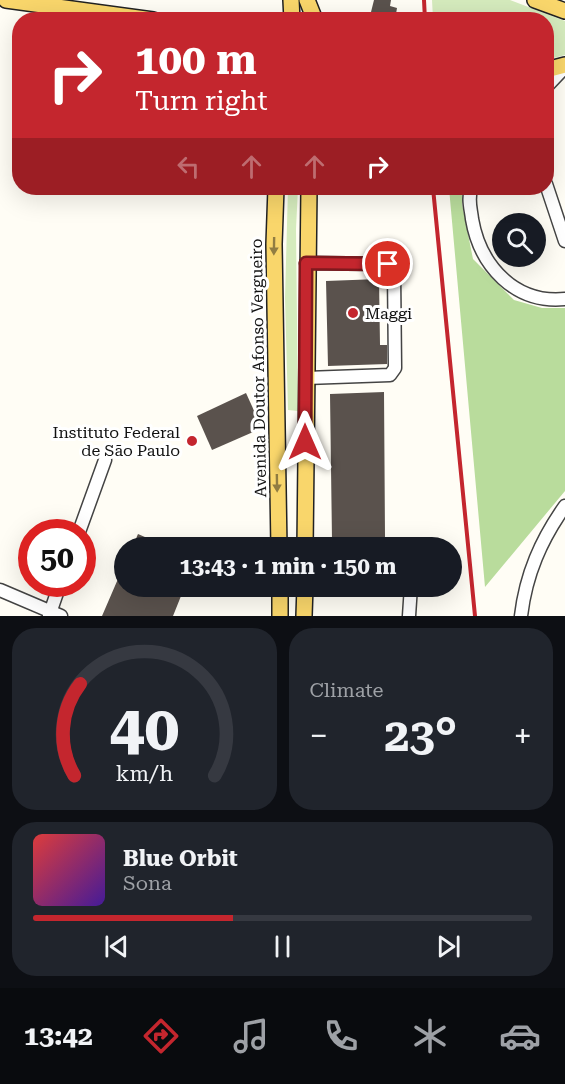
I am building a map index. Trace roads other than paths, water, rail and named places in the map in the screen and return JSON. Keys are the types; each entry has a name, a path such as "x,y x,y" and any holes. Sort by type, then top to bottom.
{"main road":[{"path":"6,0 94,12"},
{"path":"535,0 565,11"},
{"name":"Avenida Doutor Afonso Vergueiro","path":"276,195 274,244 279,537"},
{"path":"305,537 306,263 309,195"},
{"path":"279,597 280,616"},
{"path":"304,597 304,616"}],"street":[{"path":"554,78 565,66"},
{"path":"470,195 474,232 484,259 501,278 527,295 541,299 565,299"},
{"path":"550,195 565,241"},
{"path":"306,263 388,264 392,267 394,272 395,368 390,375 306,378"},
{"path":"84,519 105,460"},
{"path":"520,616 524,588 543,539 565,506"},
{"path":"0,591 53,614 57,597"},
{"path":"409,616 410,597"}],"railway":[{"path":"424,0 425,12"},
{"path":"434,195 475,616"}],"place":[{"name":"Maggi","path":"353,313"},
{"name":"Instituto Federal de São Paulo","path":"192,441"}]}
